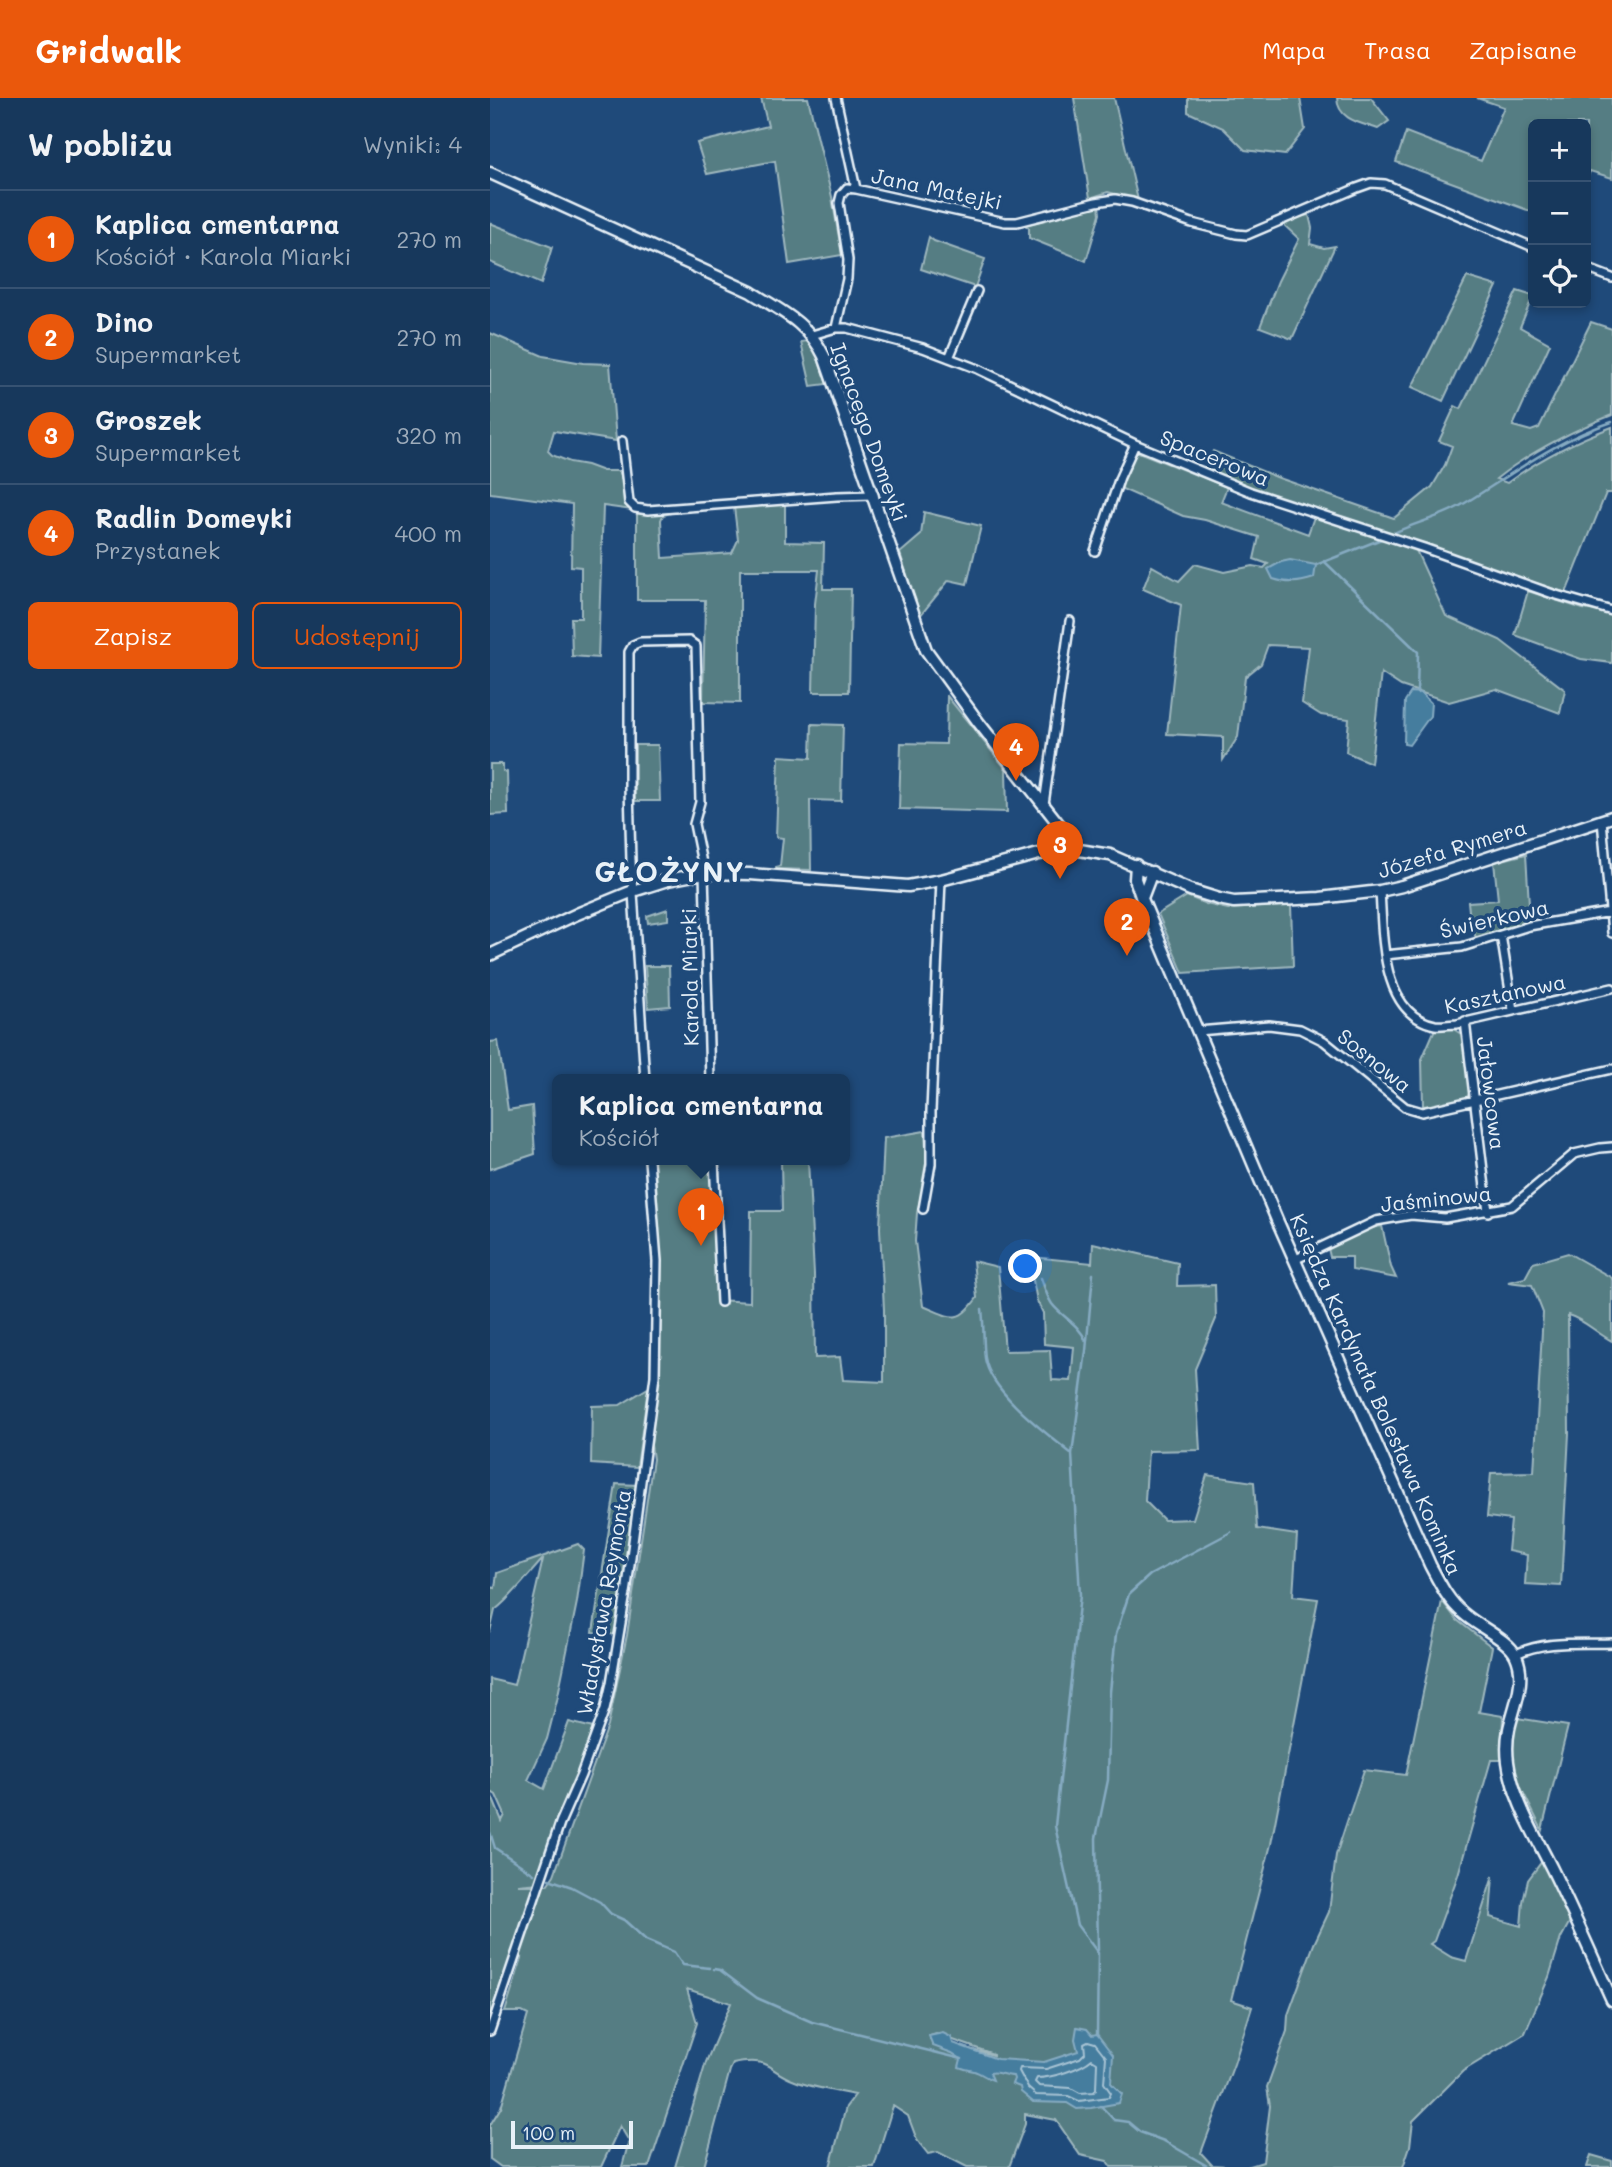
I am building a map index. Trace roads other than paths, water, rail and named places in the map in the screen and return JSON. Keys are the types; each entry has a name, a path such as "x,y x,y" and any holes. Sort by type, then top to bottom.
{"street":[{"name":"Jana Matejki","path":"836,98 856,189 1005,222 1017,222 1115,199 1132,202 1192,223 1247,235 1371,183 1385,184 1528,245"},
{"name":"Ignacego Domeyki","path":"490,173 751,292 812,335 824,356 926,650 979,723 1069,837 1073,849"},
{"path":"836,328 847,279 848,260 839,203 847,188 856,189"},
{"path":"1591,270 1612,278"},
{"path":"949,358 977,291"},
{"name":"Spacerowa","path":"812,335 836,328 864,331 923,348 1014,385 1135,444 1251,492 1424,548 1552,594 1612,611"},
{"path":"622,441 629,502 635,508 648,510 874,495"},
{"path":"1095,551 1120,477 1135,444"},
{"path":"1044,804 1070,621"},
{"name":"Karola Miarki","path":"633,891 629,787 629,652 633,645 640,642 689,641 696,646 700,802 694,824 704,873 710,1074"},
{"path":"1607,819 1612,933"},
{"name":"Józefa Rymera","path":"490,955 633,891 704,873 908,886 1039,854 1073,849 1110,855 1219,900 1234,902 1320,898 1402,886 1607,819"},
{"name":"Księdza Kardynała Bolesława Kominka","path":"1136,865 1135,879 1142,899 1294,1260 1439,1582 1460,1611 1516,1654"},
{"path":"1142,899 1152,872"},
{"path":"923,1209 932,1164 931,1111 941,880"},
{"path":"633,891 645,1074"},
{"name":"Kasztanowa","path":"1380,891 1385,955 1392,986 1418,1019 1436,1025 1465,1021 1612,988"},
{"name":"Świerkowa","path":"1385,955 1462,947 1529,926 1610,912"},
{"path":"1501,935 1513,1010"},
{"name":"Jałowcowa","path":"1465,1021 1488,1212"},
{"name":"Sosnowa","path":"1198,1031 1269,1025 1300,1029 1324,1041 1405,1107 1422,1112 1612,1069"},
{"name":"Jaśminowa","path":"1294,1260 1376,1221 1411,1215 1445,1218 1512,1206 1574,1154 1612,1147"},
{"name":"Władysława Reymonta","path":"490,2031 560,1823 605,1709 617,1649 641,1488 656,1350 657,1261 649,1165"},
{"path":"714,1165 721,1302"},
{"path":"1612,1643 1556,1645 1527,1649 1516,1654 1520,1685 1508,1732 1507,1752 1510,1776 1523,1809 1612,2000"}],"water":[{"path":"1290,560 1316,565 1314,578 1294,582 1273,579 1268,569"},
{"path":"1411,692 1421,693 1431,703 1430,716 1409,745 1404,744 1405,701"},
{"path":"1077,2027 1087,2029 1092,2035 1097,2034 1113,2055 1111,2083 1122,2094 1119,2103 1077,2109 1067,2103 1033,2102 1021,2092 1020,2087 1012,2084 1013,2076 990,2073 993,2080 959,2067 961,2059 933,2046 929,2036 943,2033 951,2037 953,2043 997,2059 1044,2062 1078,2051 1075,2039"}],"waterway":[{"path":"1390,535 1456,508 1553,448 1612,422"},
{"path":"1316,565 1384,538"},
{"path":"1324,561 1418,652 1417,693"},
{"path":"1093,1274 1072,1454 1080,1595 1055,1826 1077,1925 1098,1953 1097,2034"},
{"path":"1041,1278 1052,1304 1079,1330 1086,1341"},
{"path":"982,1309 985,1358 997,1384 1021,1411 1072,1454"},
{"path":"1098,1950 1096,1838 1108,1780 1110,1692 1116,1634 1129,1594 1150,1575 1231,1532"},
{"path":"490,1832 495,1848 534,1874"},
{"path":"549,1879 572,1887 600,1902 611,1914 624,1920 646,1940 674,1952 683,1965 710,1968"},
{"path":"714,1969 720,1970 757,1998 812,2022 962,2059"},
{"path":"1101,2106 1114,2120 1128,2122 1140,2132 1164,2141 1209,2167"}],"place":[{"name":"Radlin Domeyki","path":"1016,781"},
{"name":"Groszek","path":"1060,879"},
{"name":"Dino","path":"1127,956"},
{"name":"Kaplica cmentarna","path":"701,1246"}],"district":[{"name":"GŁOŻYNY","path":"670,871"}]}
